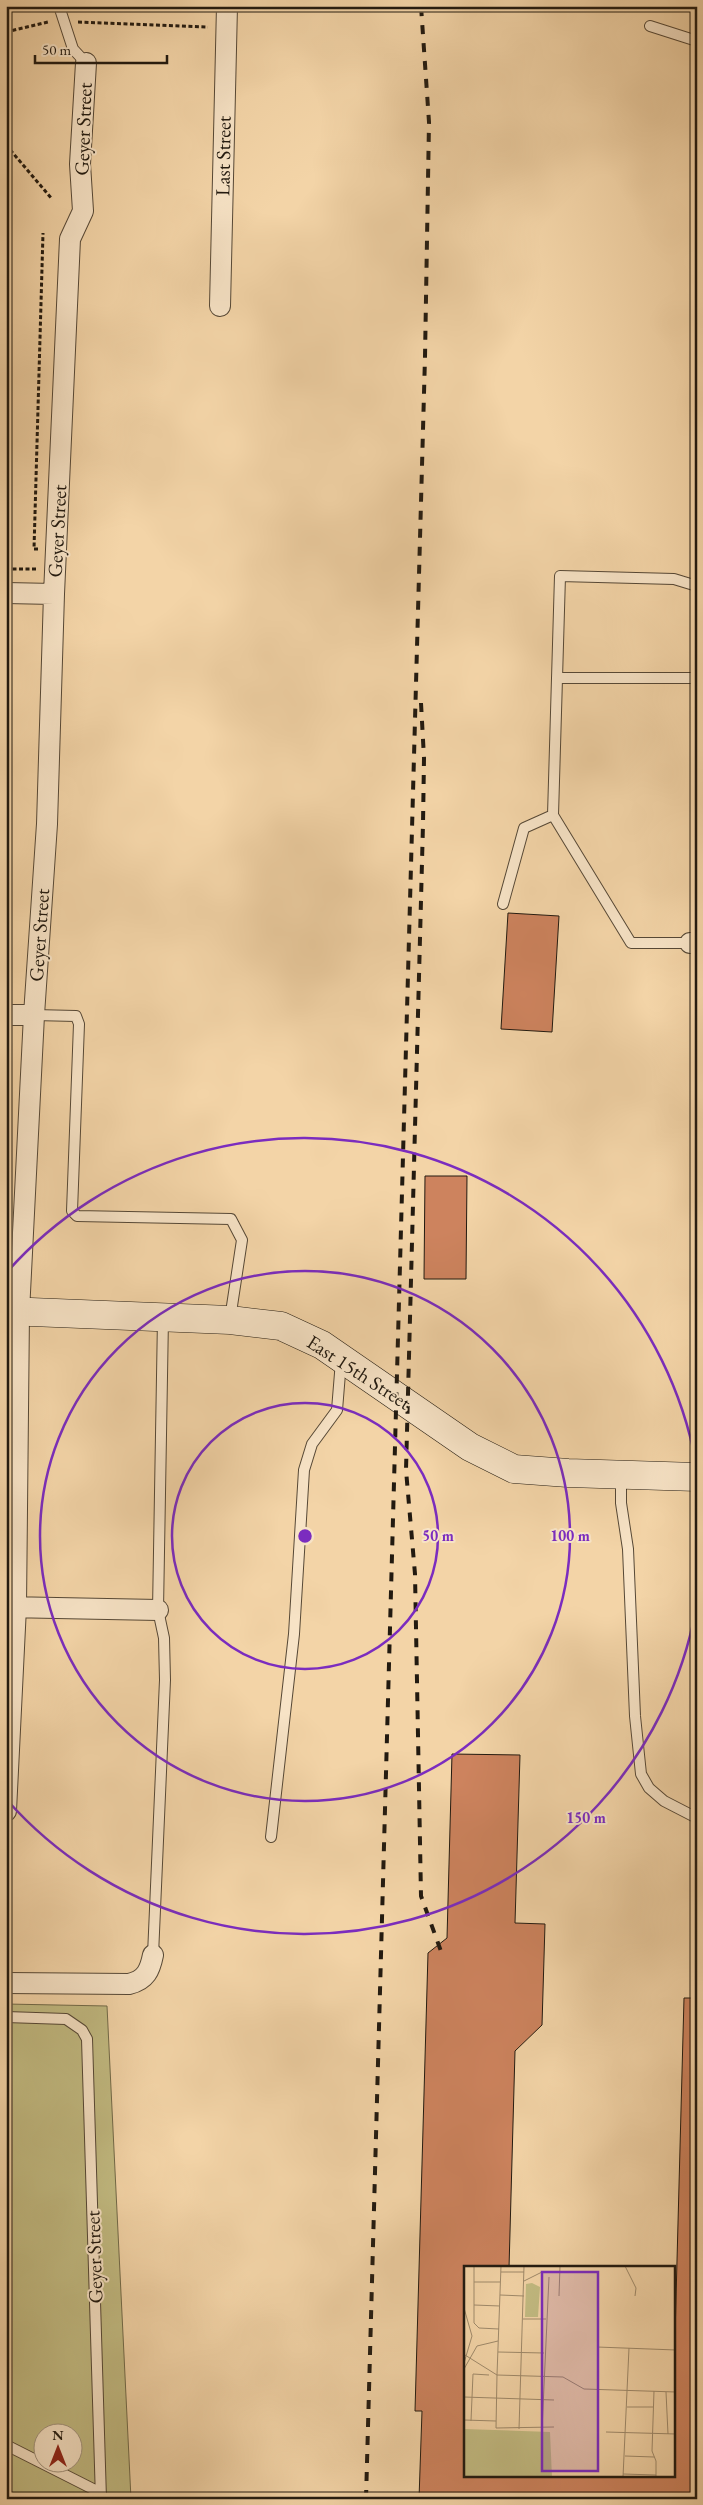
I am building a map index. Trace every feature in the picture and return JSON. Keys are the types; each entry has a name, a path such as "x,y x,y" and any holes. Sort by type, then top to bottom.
{"street":[{"name":"Last Street","path":"220,306 227,6"},
{"name":"Geyer Street","path":"6,1810 11,1607 13,1311 47,824 54,594 70,239 83,211 80,164 86,63"},
{"path":"6,593 54,594"},
{"path":"6,1015 34,1015"},
{"name":"East 15th Street","path":"13,1311 230,1320 281,1326 322,1345 470,1447 514,1469 697,1477"},
{"path":"11,1607 158,1610"},
{"path":"6,1983 129,1984 138,1982 146,1976 153,1954"}],"lane":[{"path":"59,6 73,49 86,63"},
{"path":"650,26 697,41"},
{"path":"693,943 631,943 553,815 560,576 674,579 697,586"},
{"path":"557,678 697,678"},
{"path":"503,904 524,828 553,815"},
{"path":"34,1015 76,1016 79,1024 72,1211 77,1216 231,1219 242,1240 230,1320"},
{"path":"153,1954 159,1776 165,1680 164,1638 158,1610 163,1317"},
{"path":"271,1837 294,1634 304,1470 312,1444 337,1410 341,1358"},
{"path":"621,1474 621,1503 628,1549 635,1716 641,1774 649,1788 664,1801 697,1818"},
{"name":"Geyer Street","path":"6,2017 66,2019 73,2021 88,2039 101,2496"},
{"path":"6,2445 101,2496"}],"path":[{"path":"6,32 48,22"},
{"path":"72,22 208,27"},
{"path":"6,145 52,199"},
{"path":"42,556 42,549 34,549 43,233"},
{"path":"6,569 40,569 41,562"}],"shaded area":[{"path":"6,2004 107,2006 131,2499 6,2499"}],"building":[{"path":"508,913 559,916 552,1032 501,1029"},
{"path":"425,1176 467,1176 466,1279 424,1279"},
{"path":"452,1754 520,1755 515,1923 545,1924 542,2025 515,2051 509,2266 464,2266 464,2478 676,2478 676,2299 684,1998 697,1998 697,2499 419,2499 422,2411 415,2411 428,1953 447,1938"}],"railway":[{"path":"366,2499 425,357 429,122 421,6"},
{"path":"421,703 424,758 423,824 406,1470 415,1574 421,1896 442,1954"}]}
